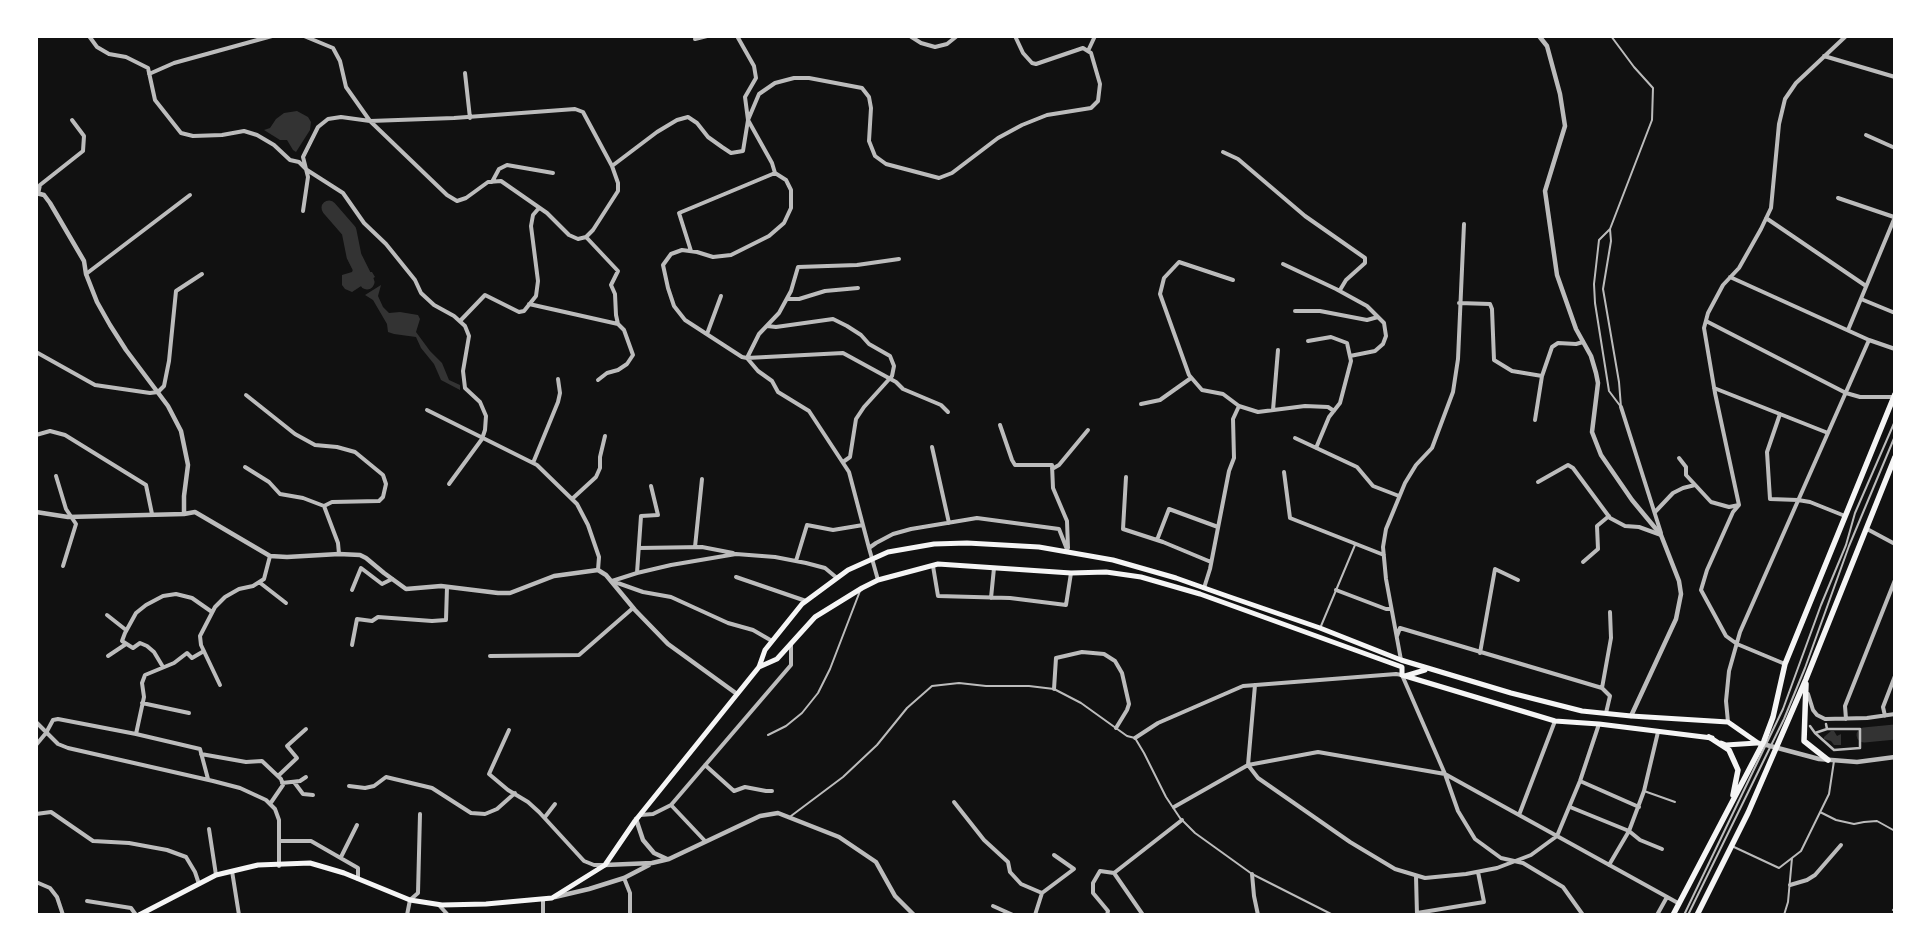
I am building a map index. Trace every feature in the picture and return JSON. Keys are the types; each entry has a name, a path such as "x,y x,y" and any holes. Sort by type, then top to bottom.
{"main road":[{"path":"1697,915 1732,846 1771,759 1766,746 1785,664 1894,396"},
{"path":"1673,915 1755,756 1766,746 1806,679 1895,457"},
{"path":"138,915 216,875 258,865 279,866 310,863 344,873 410,900 438,904 486,904 552,898 606,864 638,817 759,667 765,650 806,601 848,570 872,559 888,552 934,544 967,543 1039,547 1113,560 1204,588 1320,628 1428,669 1564,707 1631,716 1728,722 1766,746"},
{"path":"759,667 777,659 815,617 862,588 878,580 934,566 1072,573 1106,572 1141,577 1200,594 1402,667 1402,676"},
{"path":"1402,676 1428,669"},
{"path":"1402,676 1555,721 1709,737 1726,745 1766,746"},
{"path":"1806,679 1804,741 1831,761"},
{"path":"1597,724 1603,713"},
{"path":"1709,737 1729,750 1738,770 1730,805"}],"street":[{"path":"89,36 97,47 109,54 126,57 148,68 155,100 181,132 194,136 222,135 244,131 257,135 274,145 290,160 299,162 307,170 343,193 364,223 386,244 410,273 421,292 434,305 465,326 469,336 463,371 465,388 480,402 486,416 483,438 449,484"},
{"path":"149,74 174,63 272,36"},
{"path":"303,211 308,177 303,157 318,126 328,120 341,117 370,121 470,118 575,109 583,112 612,166 618,183 618,191 593,230 586,237 578,239 569,235 547,213 501,181 488,182 466,198 457,201 447,194 370,121 346,87 340,60 333,48 304,36"},
{"path":"695,39 707,36"},
{"path":"737,36 754,66 756,78 745,97 748,120 772,163 775,173 786,180 791,190 791,208 784,223 769,236 731,255 712,257 682,250 671,254 663,265 674,306 685,320 742,357 843,353 896,382 904,389 940,405 948,412"},
{"path":"910,36 921,43 935,47 947,44 957,36"},
{"path":"612,166 657,132 677,120 688,117 708,137 731,153 743,151 748,120 759,94 775,82 794,78 809,78 862,88 869,97 871,108 869,141 875,156 886,164 939,178 952,172 998,138 1022,125 1047,115 1091,108 1098,101 1100,84 1091,53 1084,48 1036,64 1032,63 1023,53 1015,36"},
{"path":"1088,51 1095,36"},
{"path":"1539,36 1547,46 1560,94 1565,126 1545,191 1557,275 1576,329 1591,356 1598,382 1592,432 1601,455 1632,500 1662,536"},
{"path":"1739,505 1729,467 1704,328 1708,314 1719,292 1738,268 1771,208 1779,124 1785,99 1796,83 1846,36"},
{"path":"1824,56 1895,77"},
{"path":"465,73 470,118"},
{"path":"72,120 84,136 82,150 40,185 37,194 44,196 50,203 84,261 86,274 110,325 126,350 168,406 181,431 188,465 184,514"},
{"path":"1866,135 1895,148"},
{"path":"1223,152 1238,160 1305,216 1365,258 1365,264 1346,280 1340,290"},
{"path":"492,182 498,169 507,165 553,173"},
{"path":"691,251 679,213 775,173"},
{"path":"86,274 190,195"},
{"path":"1838,198 1895,217 1848,330"},
{"path":"460,321 485,295 519,312 524,311 536,296 538,280 531,226 533,215 539,208"},
{"path":"1766,218 1866,286"},
{"path":"1401,660 1391,609 1384,555 1386,528 1398,496 1416,465 1432,448 1453,392 1458,359 1464,224"},
{"path":"586,237 618,271 611,285 615,294 618,324"},
{"path":"746,358 759,334 780,313 798,267 857,265 899,259"},
{"path":"1233,280 1179,262 1164,278 1160,294 1191,378 1202,390 1223,394 1239,406 1258,412 1305,406 1328,407 1334,411"},
{"path":"1282,264 1340,290 1367,306 1384,323 1386,336 1383,344 1375,351 1350,356"},
{"path":"36,352 95,385 150,393 158,392 164,386 169,361 176,290 202,274"},
{"path":"1730,277 1869,340 1895,349"},
{"path":"787,299 799,299 825,291 858,288"},
{"path":"706,334 721,296"},
{"path":"1861,299 1895,313"},
{"path":"1459,303 1490,304 1492,309 1494,360 1512,371 1542,376"},
{"path":"529,304 618,324 624,330 633,356 627,364 618,370 607,373 598,380"},
{"path":"1295,311 1320,310 1366,320 1378,317"},
{"path":"767,326 776,327 833,319 861,335 869,344 890,356 894,366 890,379 864,407 856,419 850,457 843,462"},
{"path":"1706,321 1846,393 1860,397 1894,396"},
{"path":"1308,341 1331,337 1348,343 1350,356 1340,403 1329,417 1316,448"},
{"path":"1728,722 1726,701 1729,671 1740,632 1869,340"},
{"path":"1535,420 1542,376 1552,347 1558,343 1576,344 1582,342"},
{"path":"1273,410 1278,350"},
{"path":"746,358 758,371 772,381 778,392 809,411 850,472 878,580"},
{"path":"1141,404 1160,400 1191,378"},
{"path":"533,464 558,402 560,392 558,379"},
{"path":"1714,388 1828,433"},
{"path":"246,395 295,434 315,445 355,452 383,475 386,484 383,497 379,501 332,502 324,506"},
{"path":"1204,588 1229,471 1234,458 1233,419 1239,406"},
{"path":"1621,407 1662,536 1679,581 1681,594 1676,619 1631,716"},
{"path":"426,410 533,464 572,499 577,504 588,525 598,557 598,570"},
{"path":"1780,414 1767,452 1770,499 1810,502 1845,516"},
{"path":"1000,425 1015,464 1052,465 1053,488 1067,521 1068,552"},
{"path":"1052,469 1059,465 1088,430"},
{"path":"36,436 50,431 64,435 146,485 152,514"},
{"path":"572,499 596,477 600,468 600,457 605,436"},
{"path":"1295,438 1357,467 1373,486 1398,496"},
{"path":"932,447 949,523"},
{"path":"1679,458 1686,467 1686,475 1711,502 1729,507 1739,505"},
{"path":"1538,482 1568,465 1573,468 1609,516 1625,526 1638,527 1662,536"},
{"path":"245,466 269,482 280,494 316,502 324,506 338,543 339,554"},
{"path":"1284,472 1290,518 1384,555"},
{"path":"56,476 66,509 76,524 63,566"},
{"path":"1126,477 1123,529 1157,540 1211,562"},
{"path":"695,547 702,479"},
{"path":"1655,512 1673,493 1695,485"},
{"path":"637,573 641,516 658,515 652,486"},
{"path":"1739,505 1733,512 1710,562 1701,590 1726,636 1737,644 1785,664"},
{"path":"1157,540 1169,509 1218,526"},
{"path":"36,512 73,517 184,514 195,512 270,556 339,554 366,558 406,589 447,587 510,593 554,576 598,570 612,581 633,608 668,644 737,694"},
{"path":"1583,562 1598,549 1597,526 1609,516"},
{"path":"869,548 893,534 911,529 977,518 1059,529 1068,552"},
{"path":"796,561 807,525 833,530 863,525"},
{"path":"1867,529 1895,544"},
{"path":"639,548 695,547 736,554 775,557 825,568 837,578"},
{"path":"612,581 671,565 736,554"},
{"path":"220,685 204,651 200,636 212,612 225,597 239,589 253,586 264,579 270,556"},
{"path":"934,566 938,596 991,598 1066,605 1072,573"},
{"path":"352,590 361,568 382,584 392,579"},
{"path":"991,598 994,568"},
{"path":"1480,653 1495,569 1518,580"},
{"path":"736,577 806,601"},
{"path":"1846,719 1845,706 1895,580"},
{"path":"612,581 643,592 671,597 728,623 753,630 772,641"},
{"path":"259,582 286,603"},
{"path":"352,645 357,619 372,621 378,616 432,621 446,620 447,587"},
{"path":"1336,590 1386,610 1391,609"},
{"path":"163,668 154,652 147,646 140,643 133,648 122,641 136,613 163,596 176,594 192,598 212,612"},
{"path":"490,656 579,655 633,608"},
{"path":"1602,688 1611,638 1610,612"},
{"path":"108,615 126,630"},
{"path":"1397,638 1400,628 1602,688 1610,696 1603,713"},
{"path":"108,656 126,644"},
{"path":"669,859 654,853 643,840 638,817 653,814 671,805 791,665 790,644"},
{"path":"136,734 144,697 142,683 145,675 174,663 187,654 192,658 204,651"},
{"path":"1054,689 1056,658 1082,652 1104,654 1115,660 1122,673 1129,704 1116,728"},
{"path":"1135,738 1158,723 1243,686 1396,674 1402,676 1445,774 1458,811 1475,839 1501,858 1523,863 1564,887 1583,915"},
{"path":"1885,716 1883,707 1895,676"},
{"path":"1806,679 1808,696 1813,710 1817,715 1825,719 1895,714"},
{"path":"1255,685 1248,765 1258,778 1350,842 1394,869 1425,878 1478,872 1514,861 1531,855 1557,836 1580,781 1597,724"},
{"path":"142,703 189,713"},
{"path":"36,745 46,733 53,720 58,719 136,734 200,750 208,779"},
{"path":"1519,815 1555,721"},
{"path":"36,722 58,744 68,748 208,779 240,788 266,800 275,809 279,820 279,866"},
{"path":"1826,724 1826,729"},
{"path":"1810,726 1815,733 1834,750 1860,748 1860,729 1826,729 1815,733"},
{"path":"278,776 297,758 287,746 306,729"},
{"path":"509,730 489,774 508,790 528,802 584,861 594,865 652,863 669,859 760,816 778,813 790,816 840,837 876,862 895,896 914,915"},
{"path":"1609,865 1629,831 1639,807 1658,732"},
{"path":"1766,746 1831,761 1857,762 1895,757"},
{"path":"1174,807 1248,765 1318,752 1445,774 1678,903"},
{"path":"202,754 246,762 262,761 281,778 283,785 270,804"},
{"path":"705,765 734,790 745,787 772,791"},
{"path":"282,783 300,781 306,777"},
{"path":"349,786 365,788 374,786 386,777 432,788 471,813 485,814 497,809 515,793"},
{"path":"1580,781 1639,807"},
{"path":"294,782 303,794 313,795"},
{"path":"954,802 984,840 1008,862 1010,872 1021,884 1042,893"},
{"path":"544,817 555,804"},
{"path":"671,805 705,841"},
{"path":"1570,807 1629,831 1640,840 1662,849"},
{"path":"36,814 51,812 66,821 92,842 129,843 167,850 186,857 195,872 199,884"},
{"path":"407,915 410,900 418,893 420,814"},
{"path":"1108,913 1093,893 1093,883 1100,871 1114,872 1182,820"},
{"path":"341,857 357,825"},
{"path":"210,829 216,875"},
{"path":"280,841 311,841 358,868 358,879"},
{"path":"1790,885 1816,875 1841,845"},
{"path":"1034,915 1042,893 1074,869 1054,855"},
{"path":"552,898 589,890 624,878 652,863"},
{"path":"232,871 239,915"},
{"path":"1114,872 1143,915"},
{"path":"1416,876 1417,914 1484,902 1478,872"},
{"path":"1252,874 1258,915"},
{"path":"624,878 630,893 630,915"},
{"path":"36,882 50,888 54,892 64,915"},
{"path":"1657,915 1667,897"},
{"path":"543,899 543,915"},
{"path":"87,901 131,908 138,915"},
{"path":"438,904 448,915"},
{"path":"993,906 1013,915"}],"lane":[{"path":"1611,36 1653,88 1652,120 1610,228 1599,240 1594,284 1595,303 1609,391 1621,407"},
{"path":"1610,228 1611,241 1603,289 1619,382 1621,407"},
{"path":"1684,915 1783,710 1821,605 1846,545 1855,513 1895,421"},
{"path":"1688,915 1760,767 1766,746 1805,668 1849,546 1895,436"},
{"path":"1320,628 1356,544"},
{"path":"768,735 786,726 802,713 818,693 830,669 862,588"},
{"path":"790,816 843,777 877,744 907,708 932,686 959,683 1054,689 1081,704 1127,736 1135,738 1166,797 1182,820 1195,833 1252,874 1333,915"},
{"path":"1732,846 1779,868 1801,851 1829,794 1831,761"},
{"path":"1644,791 1675,802"},
{"path":"1820,812 1836,820 1854,824 1877,822 1895,831"},
{"path":"1784,915 1788,902 1792,858"}],"shaded area":[{"path":"297,111 308,117 311,122 310,130 296,152 287,140 280,140 264,130 270,128 276,119 284,113"},
{"path":"354,256 359,258 368,272 372,272 375,277 352,292 345,289 342,285 342,275 352,272"},
{"path":"381,285 378,296 383,307 389,313 400,312 418,315 420,319 416,332 442,363 449,380 460,385 460,390 441,380 434,364 421,348 416,337 388,332 387,324 373,300 365,295"},
{"path":"1831,731 1834,731 1837,736 1841,734 1841,745 1834,745 1831,741 1824,739"}],"waterway":[{"path":"329,208 349,231 354,256 367,282"},
{"path":"1864,735 1895,732"}]}
